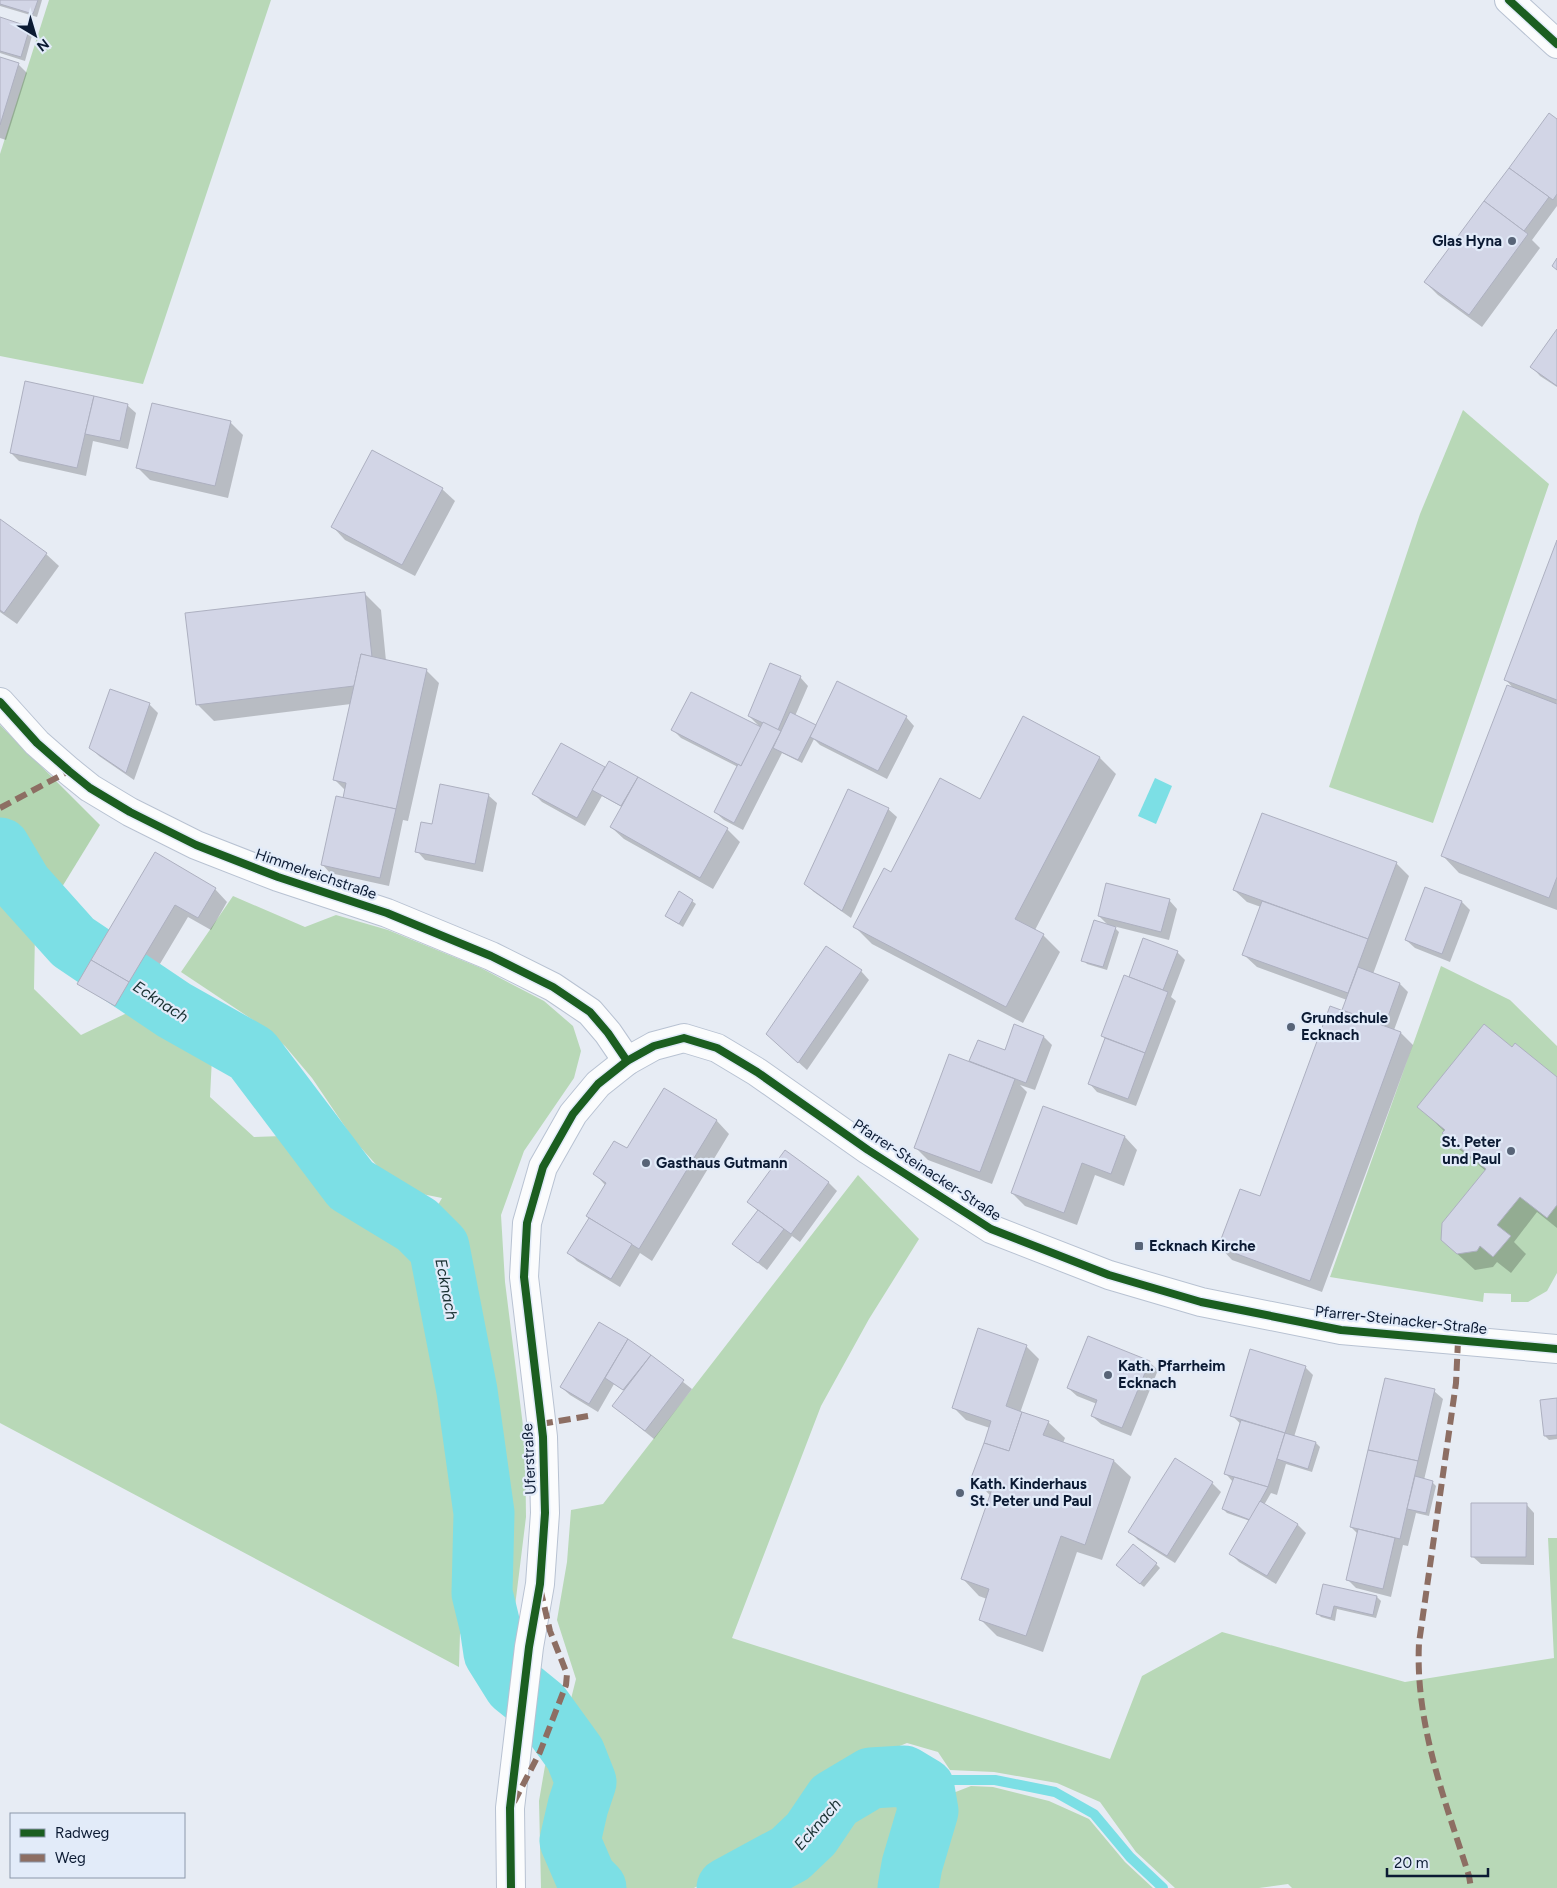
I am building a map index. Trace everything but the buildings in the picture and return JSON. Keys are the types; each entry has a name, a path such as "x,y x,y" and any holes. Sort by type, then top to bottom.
{"street":[{"path":"1518,9 1557,44"},
{"name":"Himmelreichstraße","path":"0,702 37,743 69,771 90,788 130,812 196,845 278,877 387,913 491,956 553,986 590,1012 628,1061"},
{"name":"Pfarrer-Steinacker-Straße","path":"628,1061 654,1046 684,1038 717,1048 757,1072 868,1150 991,1229 1108,1275 1201,1302 1341,1330 1557,1350"},
{"name":"Uferstraße","path":"511,1888 510,1808 529,1647 540,1584 545,1513 543,1437 524,1278 527,1223 543,1167 573,1114 598,1084 628,1061"}],"green space":[{"path":"49,0 271,0 143,384 0,356 0,154"},
{"path":"1463,410 1549,484 1433,823 1329,787 1420,514"},
{"path":"0,725 100,825 35,931 0,874"},
{"path":"0,874 35,931 34,989 81,1035 127,1013 142,1023 212,1058 210,1097 254,1137 282,1136 284,1122 342,1200 420,1236 442,1198 407,1191 380,1169 354,1140 312,1078 285,1046 253,1020 181,972 233,896 305,927 336,915 388,930 481,968 544,1001 573,1026 581,1051 574,1078 524,1151 501,1215 505,1282 525,1442 526,1517 503,1704 460,1633 459,1667 0,1423"},
{"path":"1441,966 1510,1000 1557,1046 1557,1273 1547,1291 1528,1302 1511,1302 1511,1294 1484,1293 1483,1302 1330,1277"},
{"path":"858,1175 919,1239 869,1319 821,1406 732,1638 1110,1759 1142,1676 1222,1632 1405,1682 1554,1658 1548,1538 1557,1538 1557,1888 1292,1888 1288,1884 1259,1888 1175,1888 1136,1852 1100,1802 1057,1783 994,1772 950,1770 938,1752 907,1743 870,1758 830,1786 802,1826 779,1847 694,1888 624,1888 614,1882 592,1850 592,1810 605,1763 591,1734 570,1703 576,1679 557,1620 567,1562 571,1510 603,1504"},
{"path":"555,1746 569,1771 572,1789 563,1840 568,1869 580,1888 541,1888 539,1801 545,1766"},
{"path":"872,1784 896,1787 912,1802 915,1822 897,1888 742,1888 792,1863 821,1837 841,1805"},
{"path":"971,1786 993,1787 1049,1801 1089,1819 1125,1862 1153,1888 921,1888 933,1839 947,1804 953,1793"}],"water":[{"path":"1155,778 1172,786 1156,824 1138,816"}],"waterway":[{"name":"Ecknach","path":"0,848 22,885 73,942 174,1010 252,1054 351,1185 417,1225 439,1247 467,1391 484,1513 482,1593 494,1653 514,1685 541,1707 575,1754 586,1782 570,1841 586,1878 596,1888"},
{"name":"Ecknach","path":"727,1888 790,1854 811,1834 834,1800 871,1778 904,1776 924,1788 928,1811 912,1865 908,1888"},
{"path":"924,1788 948,1780 995,1780 1055,1792 1094,1814 1130,1857 1163,1888"}],"marked path":[{"path":"0,808 69,771"},
{"path":"1458,1341 1456,1383 1419,1643 1419,1673 1422,1703 1434,1761 1471,1888"},
{"path":"541,1424 588,1416"},
{"path":"514,1802 540,1752 566,1685 567,1674 550,1631 541,1592"}],"cycle path":[{"path":"1509,0 1557,44"},
{"path":"0,702 37,743 69,771 90,788 130,812 196,845 278,877 387,913 491,956 553,987 590,1012 608,1033 627,1061"},
{"path":"511,1888 510,1808 529,1647 540,1584 545,1513 543,1437 524,1277 527,1223 543,1167 573,1114 598,1084 627,1061 654,1046 684,1038 717,1048 757,1072 868,1150 991,1229 1109,1275 1201,1302 1341,1330 1557,1349"}],"place":[{"name":"Glas Hyna","path":"1512,241"},
{"name":"Grundschule Ecknach","path":"1291,1027"},
{"name":"St. Peter und Paul","path":"1511,1151"},
{"name":"Gasthaus Gutmann","path":"646,1163"},
{"name":"Ecknach Kirche","path":"1139,1246"},
{"name":"Kath. Pfarrheim Ecknach","path":"1108,1375"},
{"name":"Kath. Kinderhaus St. Peter und Paul","path":"960,1493"}]}
